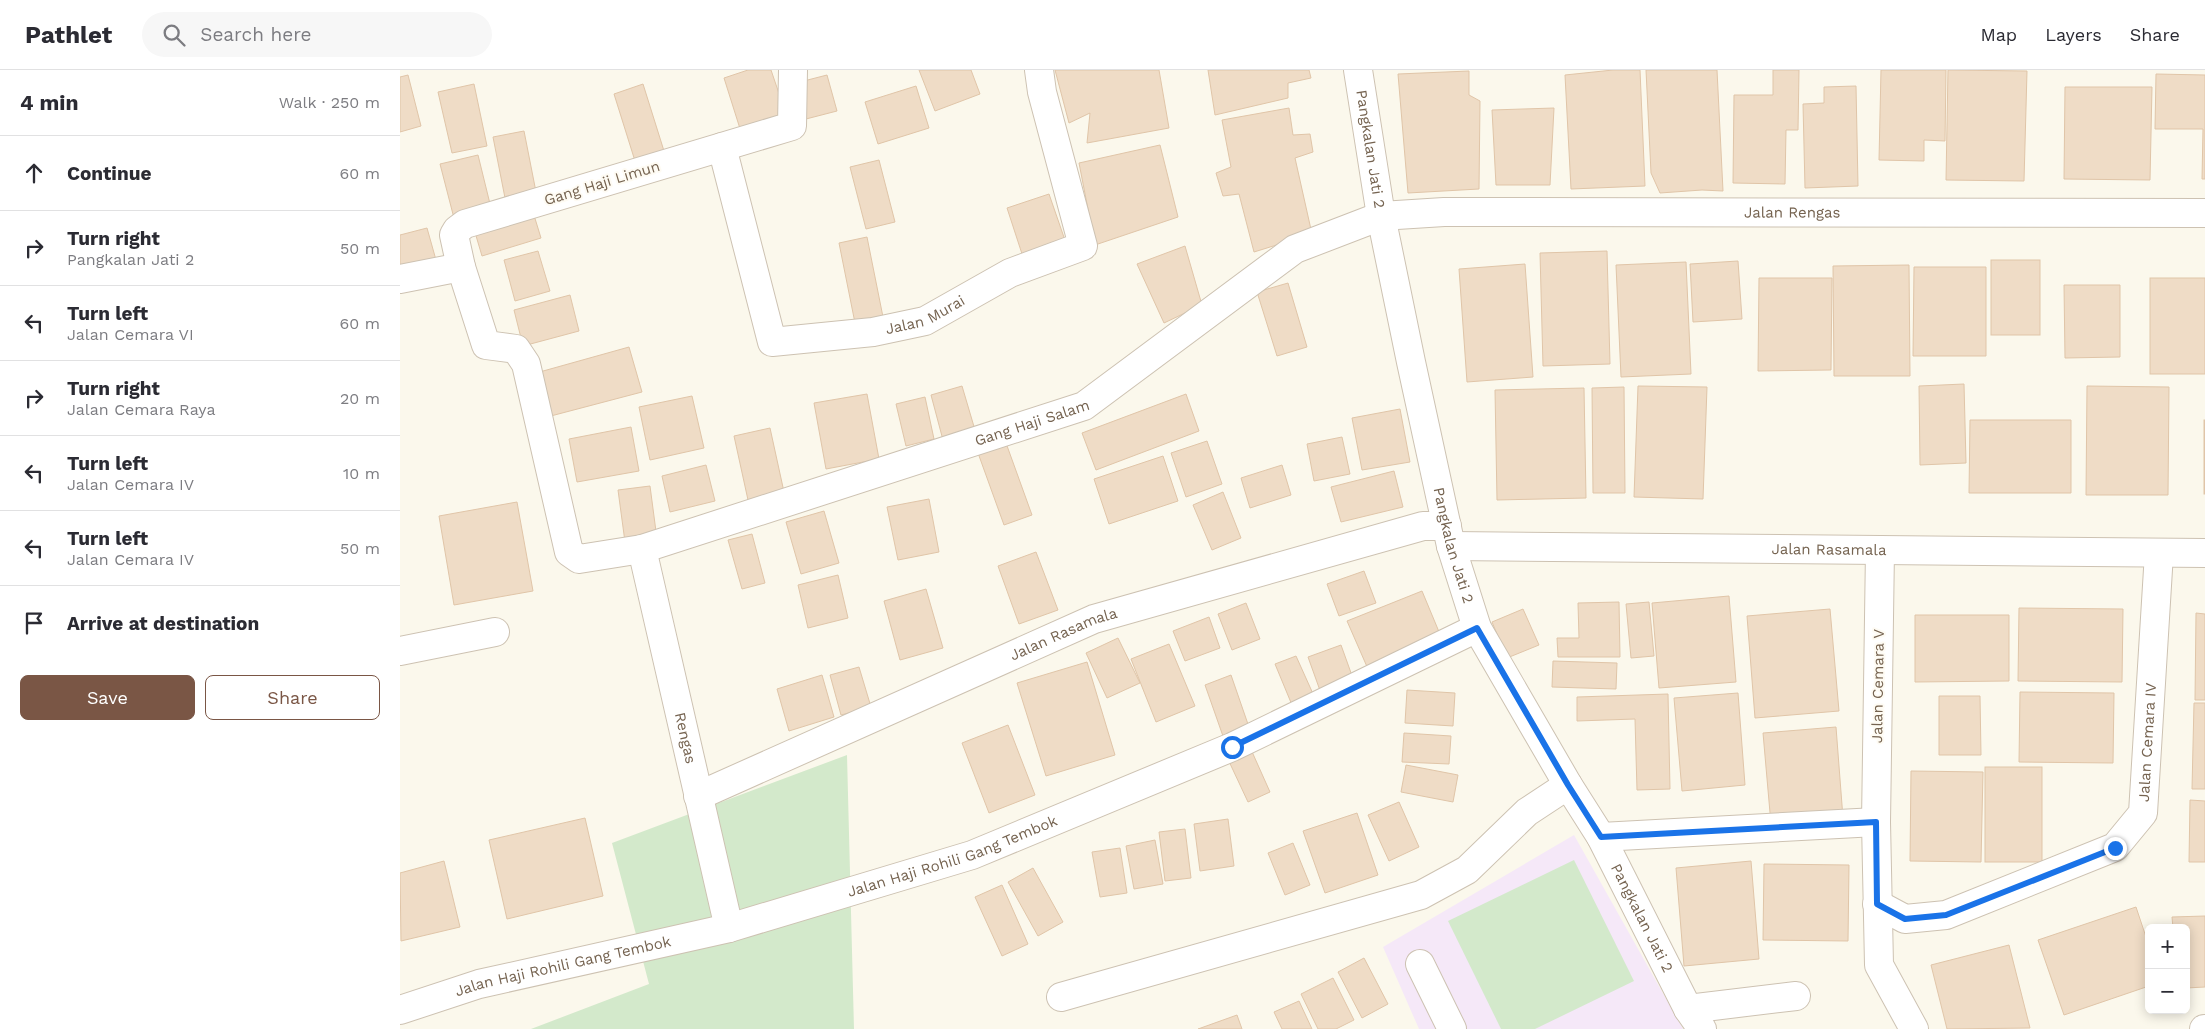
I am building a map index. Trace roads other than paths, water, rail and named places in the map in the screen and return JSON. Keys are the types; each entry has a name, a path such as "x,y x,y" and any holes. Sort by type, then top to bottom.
{"street":[{"name":"Gang Haji Limun","path":"461,268 454,235 456,230 465,224 792,126 792,70"},
{"name":"Jalan Murai","path":"722,147 772,342 873,332 924,321 1010,273 1084,246 1042,92 1039,70"},
{"name":"Pangkalan Jati 2","path":"1358,70 1381,216 1449,536 1477,628 1568,785 1601,837 1695,1019"},
{"name":"Jalan Rengas","path":"1381,216 1444,212 2205,213"},
{"name":"Gang Haji Salam","path":"461,268 486,345 516,349 526,364 568,552 579,559 642,549 1084,406 1295,249 1381,216"},
{"path":"400,278 461,268"},
{"name":"Jalan Rasamala","path":"698,796 1094,619 1423,526 1449,536 1880,550 2205,553"},
{"name":"Rengas","path":"642,549 730,928"},
{"name":"Jalan Cemara V","path":"1880,550 1876,822 1879,965 1914,1029"},
{"name":"Jalan Cemara IV","path":"1877,904 1905,919 1946,915 2115,848 2143,813 2159,553"},
{"name":"Jalan Haji Rohili Gang Tembok","path":"400,1010 479,984 730,928 972,855 1232,747 1477,628"},
{"path":"400,651 495,632"},
{"path":"1061,997 1421,895 1467,870 1528,812 1568,785"},
{"path":"1601,837 1876,822"},
{"path":"1420,964 1452,1029"},
{"path":"1695,1019 1796,996"}]}
